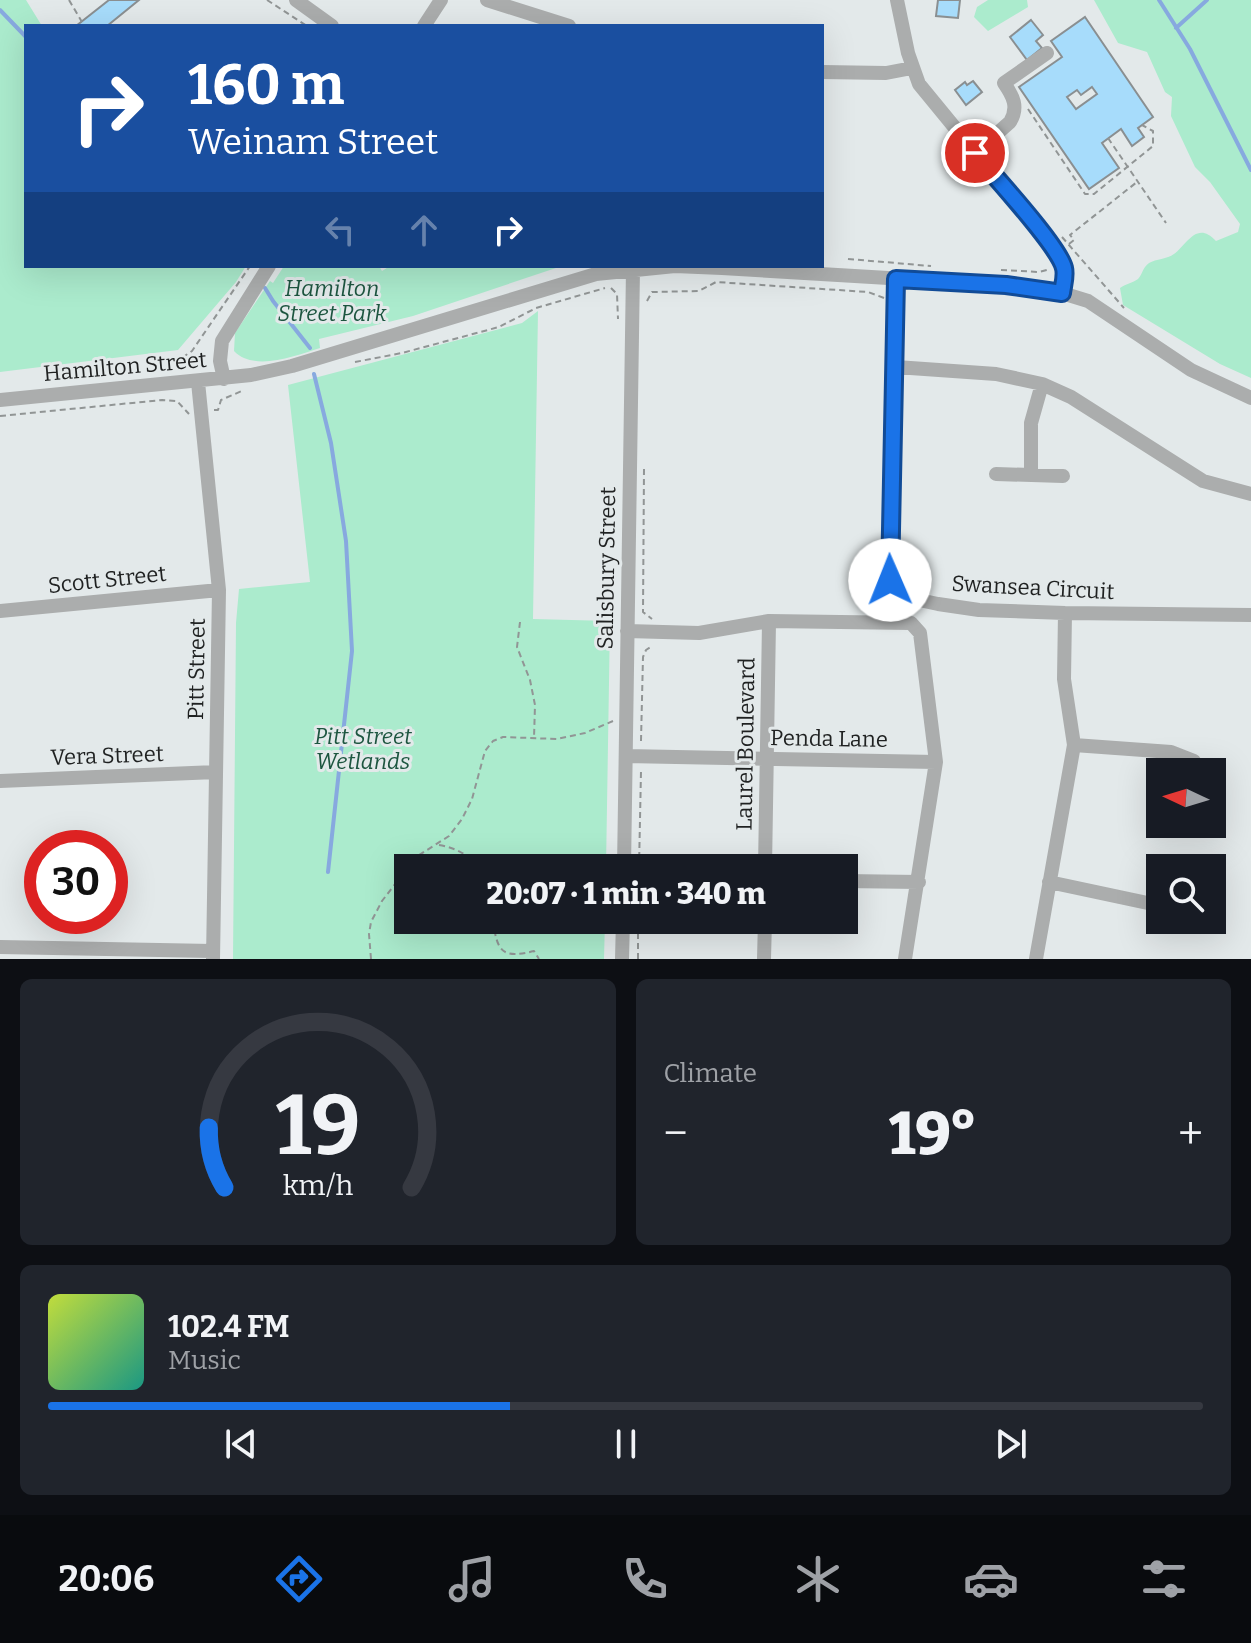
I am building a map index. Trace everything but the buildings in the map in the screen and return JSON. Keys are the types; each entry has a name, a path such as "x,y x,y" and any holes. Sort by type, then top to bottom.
{"street":[{"path":"296,0 329,24"},
{"path":"425,24 441,0"},
{"path":"487,0 563,24"},
{"path":"897,0 912,68 919,84 1047,240 1065,271 1062,293"},
{"path":"975,153 1010,122 1014,99 1004,83 1047,53"},
{"path":"824,72 886,73 912,68"},
{"name":"Hamilton Street","path":"0,400 224,379 220,351 222,341 268,268"},
{"path":"224,379 292,366 596,274 647,268"},
{"path":"722,268 1006,285 1062,293 1088,301 1191,370 1251,398"},
{"name":"Salisbury Street","path":"624,854 633,269"},
{"name":"Swansea Circuit","path":"896,279 889,564 890,580 896,591 917,600 966,608 1065,613 1251,615"},
{"path":"896,367 996,374 1042,384 1071,397 1203,481 1251,494"},
{"name":"Pitt Street","path":"198,382 219,590 212,955"},
{"path":"1031,475 1032,416 1042,384"},
{"path":"996,474 1063,476"},
{"name":"Scott Street","path":"0,611 219,590"},
{"path":"1036,959 1074,745 1064,679 1065,613"},
{"path":"627,631 699,633 769,622 911,623 920,633 936,762 905,959"},
{"name":"Laurel Boulevard","path":"765,854 769,622"},
{"path":"1074,745 1171,752 1186,758"},
{"name":"Penda Lane","path":"626,756 936,762"},
{"name":"Vera Street","path":"0,781 216,772"},
{"path":"858,881 919,882"},
{"path":"1049,882 1146,903"},
{"path":"622,959 623,934"},
{"path":"764,959 765,934"},
{"path":"0,947 212,955"}],"path":[{"path":"69,0 82,22"},
{"path":"267,0 304,24"},
{"path":"1015,107 1029,109 1085,194 1094,194 1153,146 1153,131 1142,125"},
{"path":"1108,138 1166,223"},
{"path":"1068,245 1074,240 1070,235 1137,181"},
{"path":"1058,233 1129,313"},
{"path":"1070,257 1076,254"},
{"path":"848,259 944,267"},
{"path":"169,372 170,366 192,351 249,268"},
{"path":"989,270 1047,270"},
{"path":"643,308 652,292 699,291 716,282 868,292 880,298"},
{"path":"346,363 402,353 499,327 536,308 609,287 617,294 618,318"},
{"path":"214,410 218,410 221,400 253,388"},
{"path":"0,416 171,399 177,401 187,414 190,413"},
{"path":"643,460 643,612 653,619"},
{"path":"520,622 517,647 530,680 535,705 534,739"},
{"path":"371,959 371,922 382,901 416,857 449,836 472,799 485,751 493,741 503,737 557,739 585,733 612,721 626,720"},
{"path":"437,844 464,854"},
{"path":"495,934 502,951 511,955 534,951 539,959"},
{"path":"638,934 638,959"}],"green space":[{"path":"0,0 26,0 41,24 24,24 24,268 245,268 178,350 0,372"},
{"path":"988,0 1027,0 1028,7 988,31 974,17 977,7"},
{"path":"1094,0 1251,0 1251,378 1220,364 1123,305 1120,288 1138,279 1149,263 1174,254 1198,233 1209,235 1216,241 1238,232 1240,224 1210,182 1195,167 1171,116 1172,97 1165,92 1147,52 1118,43"},
{"name":"Hamilton Street Park","path":"283,268 380,268 382,271 387,268 556,268 413,316 319,339 320,348 299,355 252,361 234,351 235,333 270,281 273,283"},
{"name":"Pitt Street Wetlands","path":"538,311 533,619 610,621 606,854 394,854 394,934 605,934 604,959 233,959 236,623 239,589 310,582 288,385 522,323"}],"waterway":[{"path":"1159,0 1190,49 1251,170"},
{"path":"1176,28 1207,0"},
{"path":"0,10 24,35"},
{"path":"265,288 310,348"},
{"path":"314,374 331,443 346,541 352,651 328,872"}],"route":[{"path":"890,580 896,279 1006,285 1062,293 1065,271 1062,262 975,153"}]}
